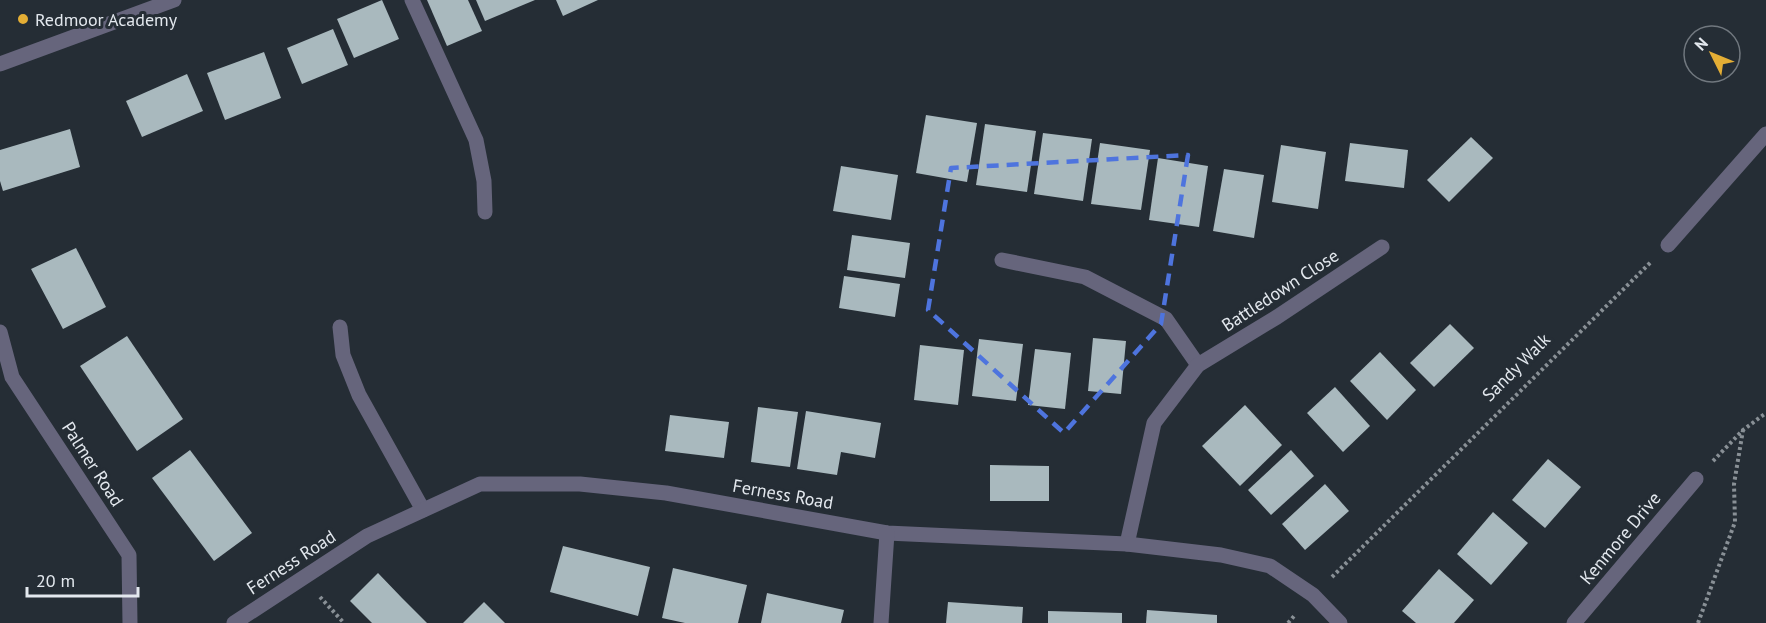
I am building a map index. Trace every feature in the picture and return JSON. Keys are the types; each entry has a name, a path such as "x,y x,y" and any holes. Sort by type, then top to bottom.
{"street":[{"path":"0,64 174,0"},
{"path":"412,0 476,140 484,181 484,212"},
{"path":"1668,245 1766,134"},
{"name":"Battledown Close","path":"1127,544 1154,423 1198,365 1277,317 1382,247"},
{"path":"1002,260 1085,277 1166,319 1198,365"},
{"path":"340,327 343,355 359,395 423,510"},
{"name":"Palmer Road","path":"0,332 6,379 129,555 130,623"},
{"name":"Kenmore Drive","path":"1574,623 1696,479"},
{"name":"Ferness Road","path":"234,623 367,536 480,484 580,483 666,493 887,533 1127,544 1221,555 1270,566 1312,596 1340,623"},
{"path":"881,623 887,533"}],"path":[{"name":"Sandy Walk","path":"1288,623 1312,596 1668,245"},
{"path":"1696,479 1743,430 1766,413"},
{"path":"1698,623 1734,522 1734,484 1743,430"},
{"path":"302,578 344,623"}],"highlighted area":[{"path":"1188,155 1161,324 1064,433 928,310 951,168"}],"building":[{"path":"382,0 399,39 354,58 337,19"},
{"path":"427,0 468,0 482,31 447,46"},
{"path":"476,0 535,0 485,21"},
{"path":"556,0 598,0 563,16"},
{"path":"333,29 348,65 302,84 287,48"},
{"path":"264,52 281,98 225,120 207,73"},
{"path":"187,74 203,111 142,137 126,101"},
{"path":"926,115 977,123 967,182 916,173"},
{"path":"985,124 1036,131 1027,192 976,185"},
{"path":"70,129 80,167 3,191 0,181 0,150"},
{"path":"1043,133 1092,139 1083,201 1034,194"},
{"path":"1471,137 1493,158 1449,202 1427,180"},
{"path":"1100,143 1150,150 1141,210 1091,204"},
{"path":"1350,143 1408,150 1404,188 1345,181"},
{"path":"1281,145 1326,152 1318,209 1272,202"},
{"path":"1158,158 1208,166 1199,227 1149,220"},
{"path":"841,166 898,175 891,220 833,211"},
{"path":"1224,169 1264,175 1254,238 1213,231"},
{"path":"852,235 910,243 905,278 847,270"},
{"path":"76,248 106,307 63,329 31,269"},
{"path":"844,276 900,284 895,317 839,308"},
{"path":"1450,324 1474,348 1434,387 1410,363"},
{"path":"127,336 183,419 137,451 80,366"},
{"path":"1093,338 1126,341 1121,394 1088,391"},
{"path":"979,339 1023,344 1016,401 972,396"},
{"path":"920,345 964,350 958,405 914,400"},
{"path":"1035,349 1071,353 1065,409 1028,405"},
{"path":"1380,352 1416,390 1387,420 1350,381"},
{"path":"1335,387 1370,426 1343,452 1307,413"},
{"path":"1245,405 1282,445 1240,486 1202,446"},
{"path":"758,407 798,412 790,467 751,462"},
{"path":"806,411 881,423 875,458 841,452 837,475 797,469"},
{"path":"670,415 729,422 724,458 665,451"},
{"path":"190,450 252,533 214,561 152,478"},
{"path":"1291,450 1314,476 1271,515 1248,490"},
{"path":"1548,459 1581,487 1545,528 1512,500"},
{"path":"990,465 1049,466 1049,501 990,501"},
{"path":"1325,484 1349,511 1305,550 1282,524"},
{"path":"1493,512 1528,543 1491,585 1457,554"},
{"path":"563,546 650,567 638,616 550,592"},
{"path":"673,568 747,585 738,623 685,623 662,618"},
{"path":"1439,569 1474,600 1454,623 1416,623 1402,611"},
{"path":"378,573 427,623 372,623 350,601"},
{"path":"767,593 844,610 841,623 761,623"},
{"path":"484,602 505,623 463,623"},
{"path":"948,602 1023,607 1022,623 946,623"},
{"path":"1147,610 1217,615 1217,623 1146,623"},
{"path":"1048,611 1122,613 1122,623 1048,623"}],"place":[{"name":"Redmoor Academy","path":"23,19"}]}
